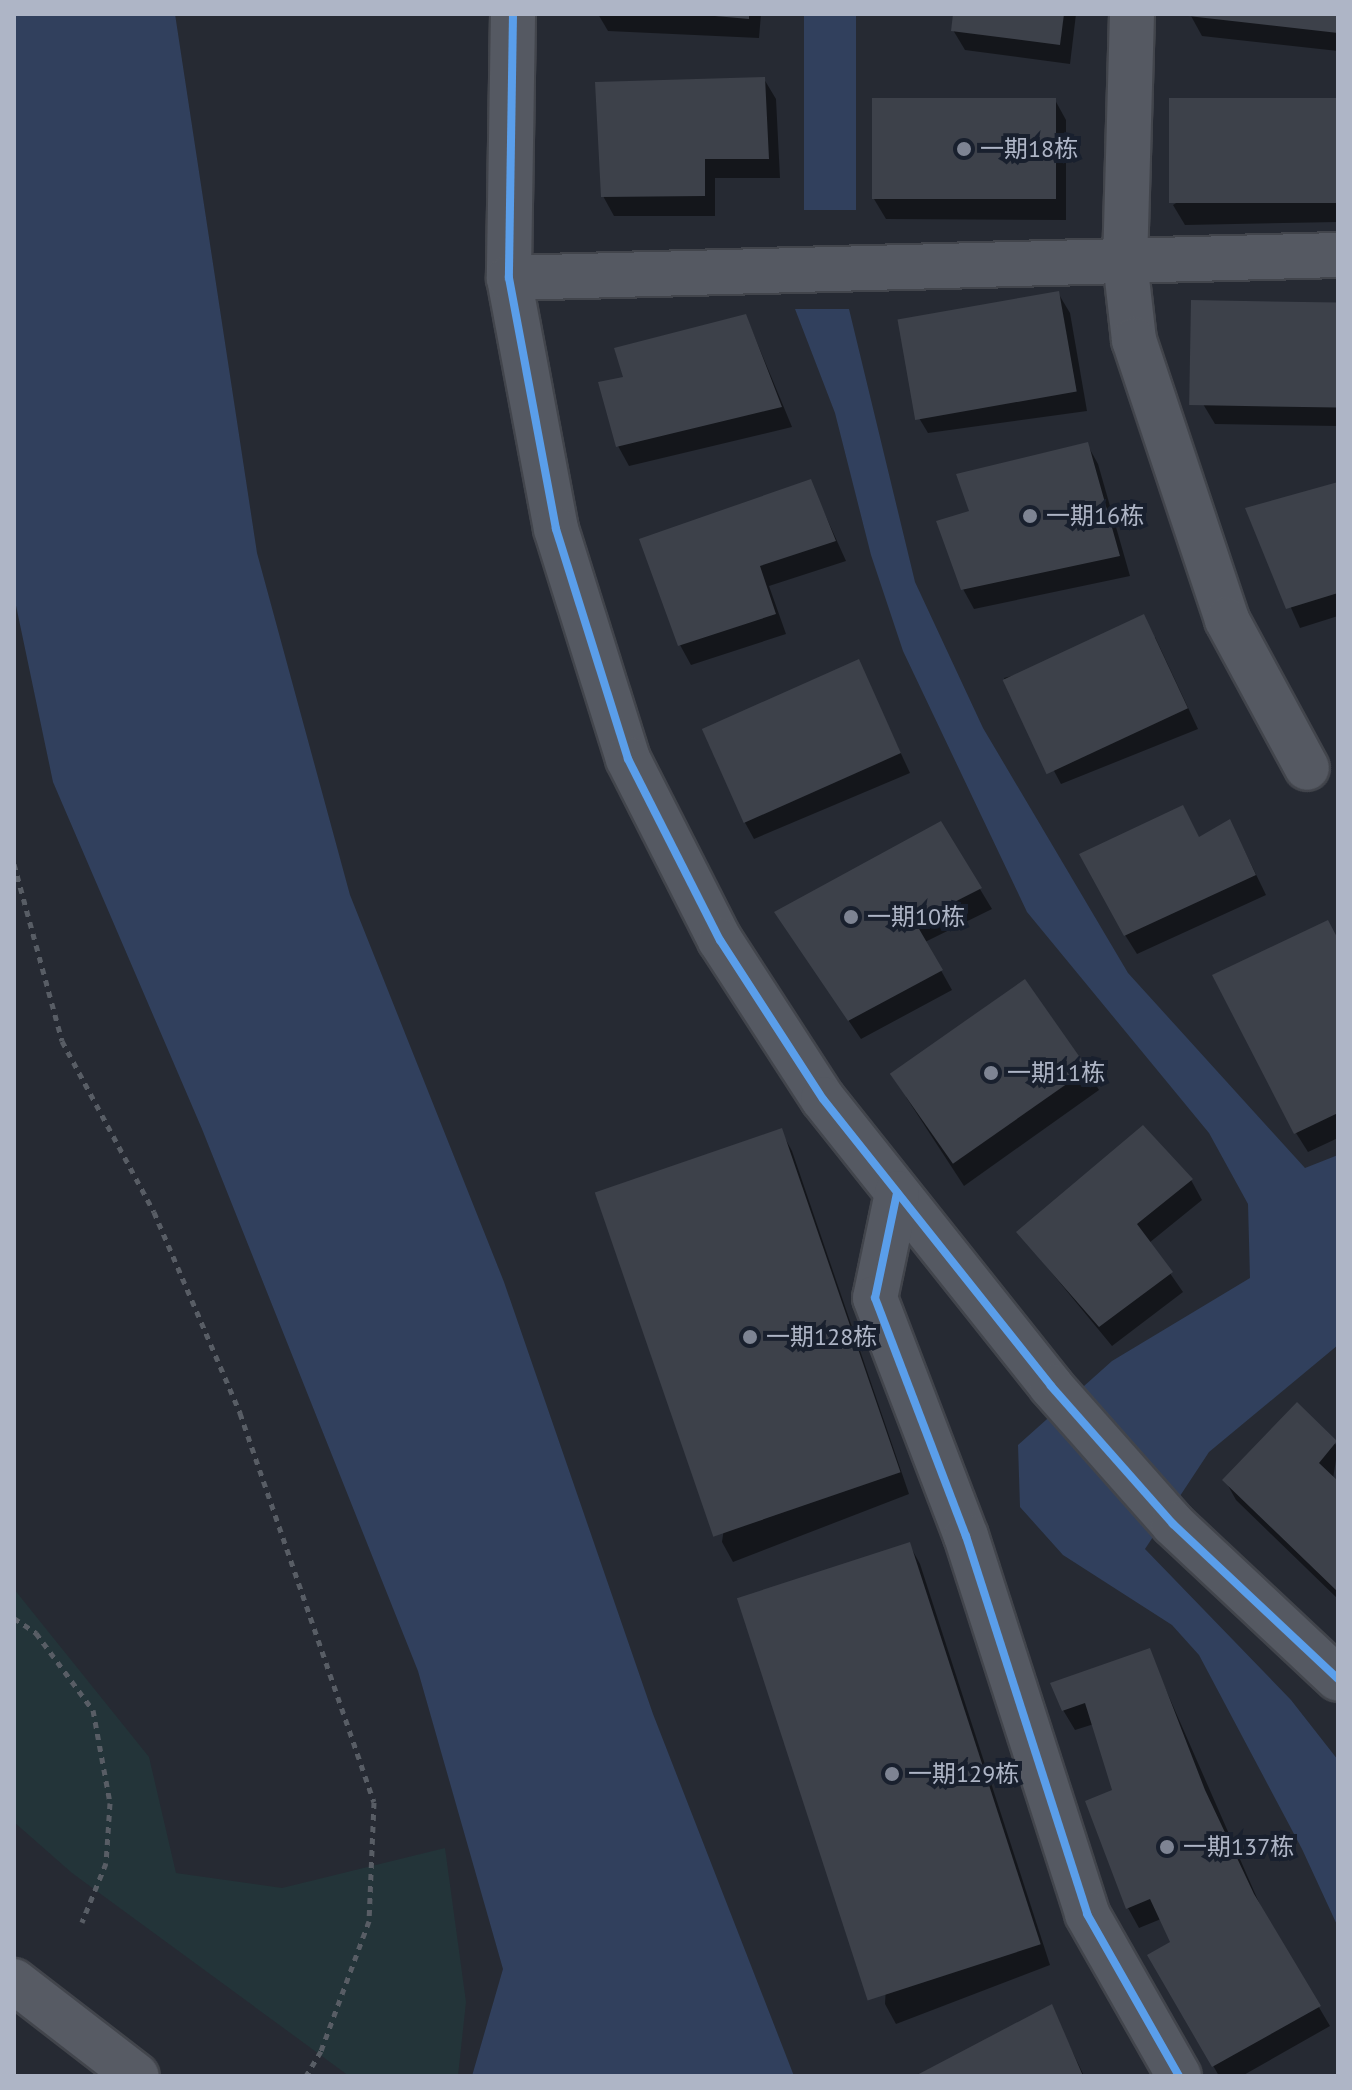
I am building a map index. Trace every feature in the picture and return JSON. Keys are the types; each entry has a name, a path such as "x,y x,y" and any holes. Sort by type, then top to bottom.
{"main road":[{"path":"14,1981 137,2076"}],"street":[{"path":"513,14 509,278 556,529 628,759 720,940 823,1099 1051,1386 1173,1524 1338,1679"},
{"path":"1132,14 1125,261 1134,340 1227,620 1307,768"},
{"path":"509,278 1338,255"},
{"path":"897,1193 875,1298 966,1536 1087,1914 1179,2076"}],"path":[{"path":"14,864 62,1041 154,1212 240,1413 374,1802 369,1921 321,2051 306,2076"},
{"path":"14,1618 36,1633 93,1710 110,1803 106,1863 82,1922"}],"shaded area":[{"path":"14,1589 149,1757 176,1873 282,1888 445,1848 466,2002 458,2076 349,2076 72,1873 14,1822"}],"water":[{"path":"14,14 175,14 257,553 350,895 504,1282 653,1714 794,2076 472,2076 503,1969 418,1671 202,1129 53,782 14,596"},
{"path":"804,14 856,14 856,210 804,210"},
{"path":"795,309 849,309 915,582 983,728 1128,973 1305,1168 1338,1155 1338,1345 1209,1452 1145,1549 1291,1700 1338,1760 1338,1927 1302,1849 1199,1655 1172,1625 1063,1555 1020,1507 1018,1445 1112,1361 1250,1278 1248,1204 1209,1133 1027,912 903,651 871,555 835,413"}],"building":[{"path":"692,14 749,14 749,19"},
{"path":"953,14 1064,14 1060,45 951,31"},
{"path":"1338,14 1338,33 1188,16"},
{"path":"765,77 769,159 705,159 705,196 601,197 595,82"},
{"name":"一期18栋","path":"872,98 1056,98 1056,199 872,199"},
{"path":"1169,98 1338,98 1338,203 1169,203"},
{"path":"1059,291 1077,391 915,420 897,319"},
{"path":"1191,300 1338,303 1336,408 1189,405"},
{"path":"746,314 782,407 616,447 598,382 623,377 614,348"},
{"name":"一期16栋","path":"1088,442 1120,556 961,590 936,521 969,511 956,474"},
{"path":"811,479 836,541 760,566 776,614 678,646 639,539"},
{"path":"1338,482 1338,593 1286,609 1245,508"},
{"path":"1144,614 1188,708 1047,774 1003,680"},
{"path":"859,659 901,753 744,823 702,729"},
{"path":"1183,805 1199,837 1230,819 1256,875 1124,936 1079,854"},
{"name":"一期10栋","path":"941,821 982,888 915,922 943,970 848,1021 774,912"},
{"path":"1328,920 1338,939 1338,1113 1294,1134 1212,975"},
{"name":"一期11栋","path":"1025,979 1088,1069 953,1164 890,1074"},
{"path":"1143,1125 1193,1179 1137,1224 1173,1272 1099,1327 1016,1232"},
{"name":"一期128栋","path":"782,1128 901,1472 713,1537 595,1192"},
{"path":"1297,1402 1337,1441 1319,1463 1338,1481 1338,1592 1222,1480"},
{"name":"一期129栋","path":"910,1542 1041,1944 868,2001 737,1598"},
{"name":"一期137栋","path":"1150,1648 1205,1790 1254,1894 1321,2006 1212,2067 1147,1955 1170,1942 1150,1899 1126,1909 1085,1801 1112,1790 1085,1703 1062,1711 1050,1683"},
{"path":"1052,2004 1083,2076 915,2076"}],"cycle path":[{"path":"513,14 509,278 556,529 628,759 720,940 823,1099 1051,1386 1173,1524 1338,1679"},
{"path":"897,1193 875,1298 966,1536 1087,1914 1179,2076"}],"place":[{"name":"一期18栋","path":"964,149"},
{"name":"一期16栋","path":"1030,516"},
{"name":"一期10栋","path":"851,917"},
{"name":"一期11栋","path":"991,1073"},
{"name":"一期128栋","path":"750,1337"},
{"name":"一期129栋","path":"892,1774"},
{"name":"一期137栋","path":"1167,1847"}]}
